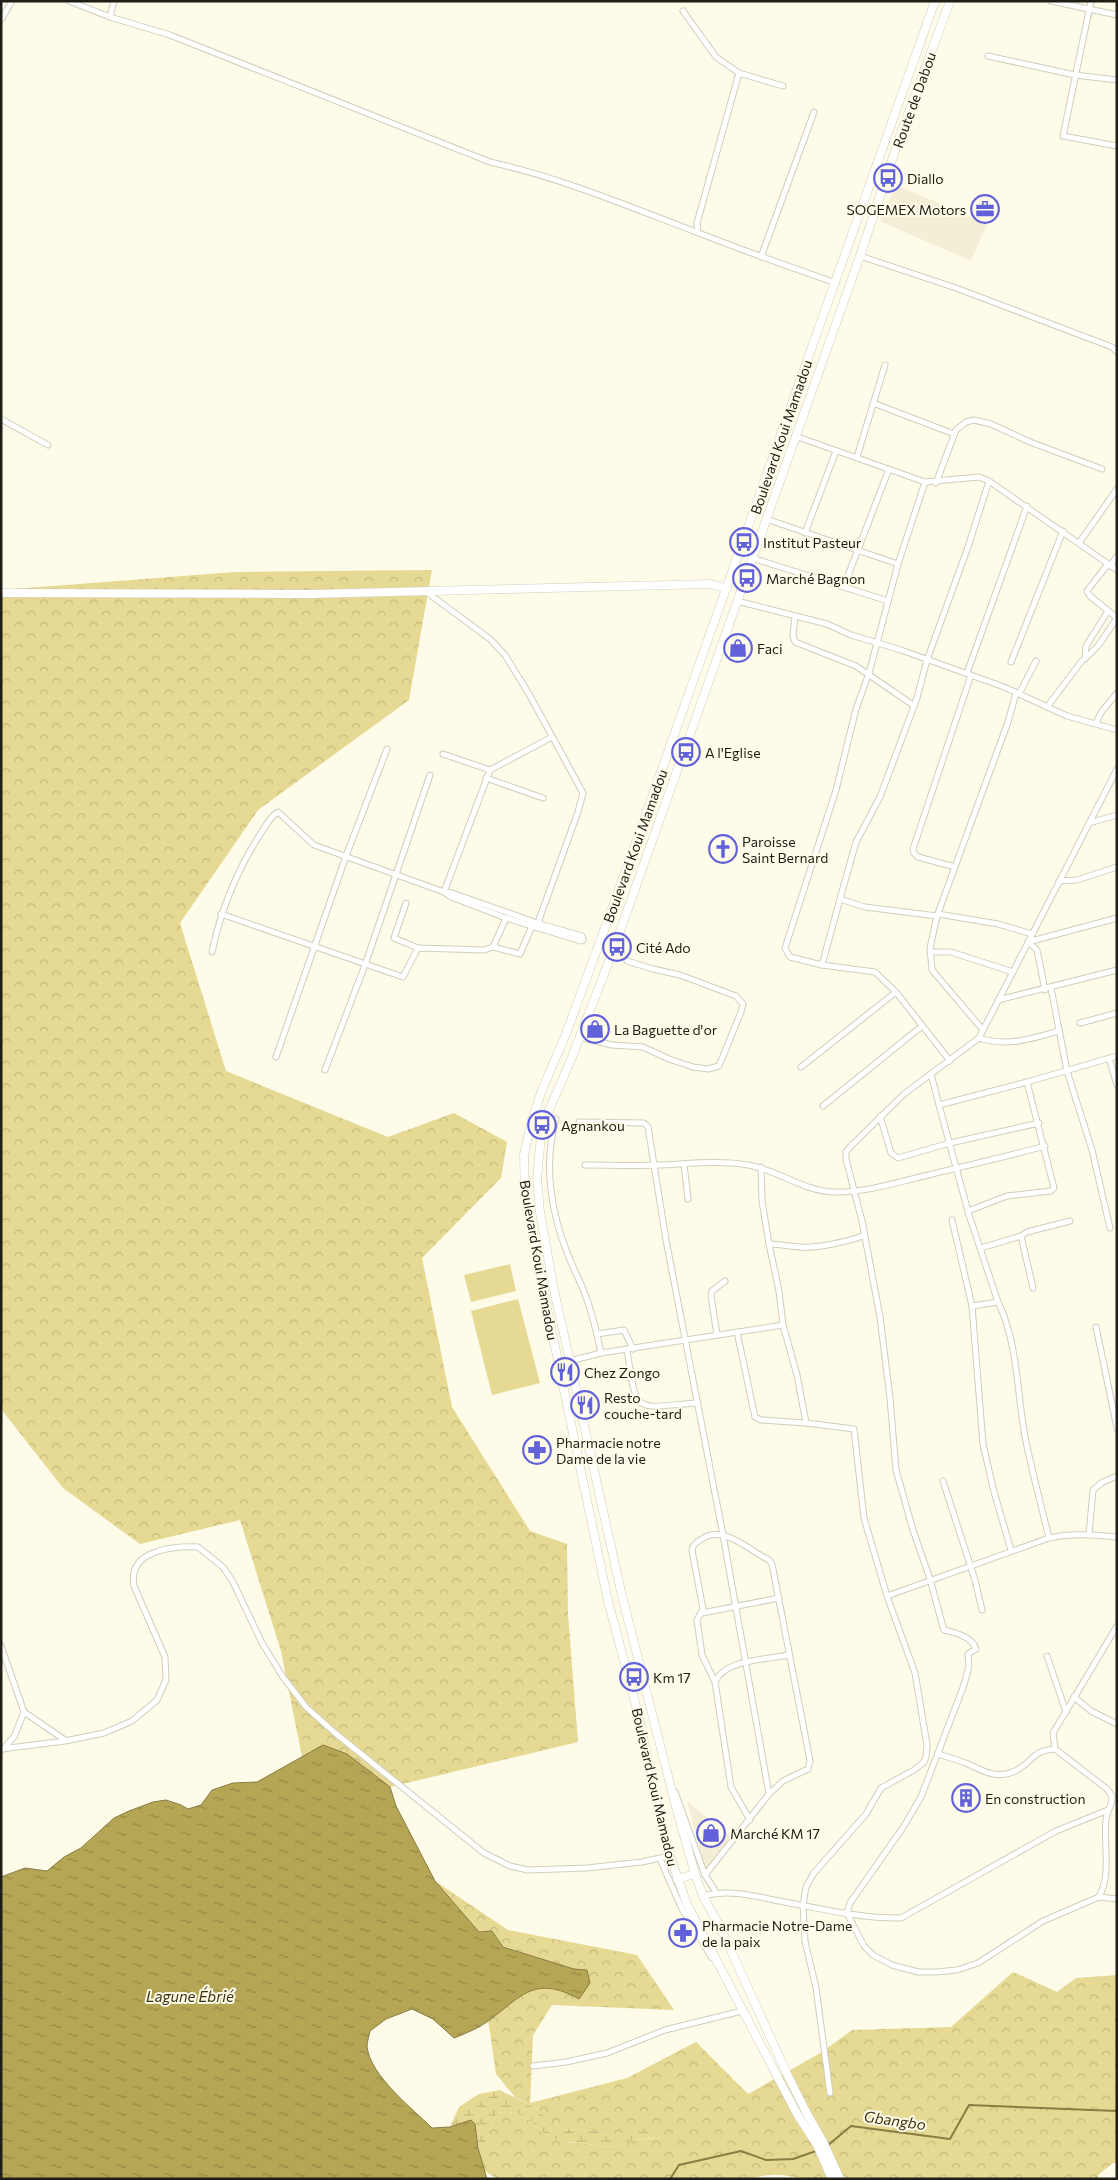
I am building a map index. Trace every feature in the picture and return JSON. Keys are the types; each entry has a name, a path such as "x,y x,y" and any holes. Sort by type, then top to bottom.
{"main road":[{"name":"Boulevard Koui Mamadou","path":"820,2143 797,2114 781,2080 720,1970 687,1904 670,1856 658,1814 639,1717 608,1601 558,1364 527,1210 523,1176 524,1154 530,1123 566,1034 680,722 935,1"},
{"name":"Route de Dabou","path":"860,256 900,136 950,1"},
{"name":"Boulevard Koui Mamadou","path":"840,2179 827,2158 695,1874 665,1766 622,1596 554,1290 540,1212 537,1156 545,1119 613,951 860,256"},
{"path":"1,593 311,594 711,584 727,589"},
{"path":"680,722 693,727"},
{"path":"677,1879 695,1874"},
{"name":"Boulevard Koui Mamadou","path":"827,2158 832,2179"}],"street":[{"path":"1,20 12,1"},
{"path":"69,1 110,17 170,35 490,162 532,171 637,208 698,233 836,284"},
{"path":"110,17 114,1"},
{"path":"1051,1 1117,14"},
{"path":"1091,1 1063,136 1117,146"},
{"path":"683,11 716,57 739,73 783,86"},
{"path":"988,56 1075,75 1117,80"},
{"path":"698,233 699,217 739,73"},
{"path":"761,257 814,112"},
{"path":"860,256 965,291 1112,347 1117,352"},
{"path":"857,458 885,365"},
{"path":"873,403 954,434"},
{"path":"1,419 48,445"},
{"path":"936,483 954,434 960,426 974,420 991,424 1030,442 1102,469"},
{"path":"795,436 925,482 936,483 979,478 989,481 1117,570"},
{"path":"805,533 836,451"},
{"path":"844,586 889,469"},
{"path":"822,965 856,842 880,797 970,541 989,481"},
{"path":"925,482 898,564 888,601 887,613 856,709 836,790 785,948 790,957 822,965 875,972 896,992 950,1061"},
{"path":"1079,543 1117,489"},
{"path":"955,867 918,857 913,849 969,674 1027,506"},
{"path":"766,519 898,564"},
{"path":"1011,662 1063,531"},
{"path":"1048,707 1085,659 1098,646 1117,618 1090,596 1087,591 1117,556"},
{"path":"752,558 888,601"},
{"path":"406,903 394,938 418,948 484,950 493,947 520,954 535,926 578,812 583,793 505,655 490,639 425,591"},
{"path":"737,601 827,624 851,635 877,642 1004,686 1067,716 1117,730"},
{"path":"1085,659 1086,646 1108,611"},
{"path":"795,616 793,636 796,642 869,673 913,706"},
{"path":"983,1030 932,970 930,952 937,915 1018,694 1036,661"},
{"path":"1096,723 1102,711 1117,693"},
{"path":"444,892 490,770 552,737"},
{"path":"276,1057 346,856 387,749"},
{"path":"443,754 490,770"},
{"path":"1117,768 979,1038 904,1094 846,1152 853,1191 865,1235 880,1317 890,1398 896,1470 944,1630 969,1639 976,1648 975,1651 968,1654 969,1666 964,1685 917,1804 850,1903 847,1913 864,1946 873,1955 892,1965 918,1972 936,1972 958,1970 978,1963 1043,1921 1098,1897 1117,1899"},
{"path":"325,1070 365,965 430,775"},
{"path":"486,778 543,798"},
{"path":"212,952 221,914 249,852 276,813 281,813 314,845 395,876 444,892 506,918 580,941 583,940 582,936 535,926 452,892 444,892"},
{"path":"1089,822 1117,815"},
{"path":"1058,881 1078,880 1117,867"},
{"path":"840,899 865,907 998,924 1032,934"},
{"path":"221,914 403,977 418,948"},
{"path":"493,947 506,918"},
{"path":"1028,942 1117,918"},
{"path":"1028,942 1037,950 1059,1031 1066,1071 1092,1150 1110,1228"},
{"path":"930,952 951,952 1012,972"},
{"path":"579,1036 612,1045 643,1047 693,1067 708,1069 719,1066 741,1012 743,1004 740,1000 736,996 680,975 627,961"},
{"path":"998,1000 1048,989 1117,970"},
{"path":"801,1067 896,992"},
{"path":"1080,1023 1117,1013"},
{"path":"823,1106 922,1026"},
{"path":"979,1038 993,1042 1015,1042 1059,1031"},
{"path":"940,1104 1027,1082 1117,1056"},
{"path":"1109,1058 1117,1084"},
{"path":"931,1074 968,1211 998,1302 1005,1315 1015,1366 1025,1436 1049,1538"},
{"path":"968,1211 1007,1196 1053,1190 1055,1184 1027,1082"},
{"path":"880,1116 892,1153 895,1157 902,1158 950,1142 1039,1123"},
{"path":"556,1119 551,1135 550,1154 552,1199 565,1246 584,1293 601,1353"},
{"path":"579,1122 647,1124 769,1794"},
{"path":"585,1165 654,1165 712,1162 761,1167 817,1191 853,1191 1045,1146"},
{"path":"684,1164 688,1199"},
{"path":"761,1167 762,1201 779,1291 783,1325 797,1375 806,1422"},
{"path":"952,1220 972,1306 983,1444 994,1492 1011,1550"},
{"path":"981,1248 1021,1236 1027,1232 1070,1221"},
{"path":"769,1244 812,1247 851,1241 865,1235"},
{"path":"1021,1236 1033,1288"},
{"path":"717,1335 711,1296 712,1291 725,1281"},
{"path":"972,1306 998,1302"},
{"path":"558,1364 601,1353 783,1325"},
{"path":"1096,1326 1117,1428"},
{"path":"597,1334 624,1330 630,1349 632,1389 637,1401 644,1406 656,1407 698,1403"},
{"path":"737,1332 755,1417 761,1420 806,1422 854,1429 862,1508 887,1596 915,1673 927,1745 924,1762 876,1793 866,1814 814,1873 806,1887 803,1905 805,1941 816,1988 827,2056 830,2093"},
{"path":"1089,1535 1093,1490 1103,1482 1117,1476"},
{"path":"943,1481 982,1610"},
{"path":"702,1613 702,1600 692,1546 708,1534 723,1535 769,1560 772,1564 788,1655 810,1761 808,1769 783,1781 769,1794 705,1875"},
{"path":"887,1596 930,1579 1049,1538 1062,1535 1117,1537"},
{"path":"2,1749 65,1741 104,1733 132,1721 157,1700 166,1680 165,1657 134,1586 132,1577 142,1558 163,1549 198,1547 224,1567 262,1643 283,1677 306,1707 335,1733 484,1853 510,1866 528,1870 587,1868 660,1859 670,1856"},
{"path":"716,1682 702,1655 698,1616 702,1613 779,1598"},
{"path":"1055,1749 1054,1733 1117,1626"},
{"path":"1,1646 24,1712 65,1741"},
{"path":"750,1820 731,1787 724,1734 716,1694 716,1682 720,1673 737,1663 788,1655"},
{"path":"1047,1656 1066,1712"},
{"path":"1074,1697 1091,1710 1117,1724"},
{"path":"2,1749 14,1737 24,1712"},
{"path":"938,1754 962,1762 988,1775 997,1776 1020,1768 1042,1750 1055,1749 1107,1789 1114,1798 1108,1810 1105,1825 1107,1873 1104,1886 1098,1897"},
{"path":"665,1766 705,1875 716,1892"},
{"path":"704,1896 716,1892 740,1893 847,1913 880,1918 902,1918 1056,1831 1108,1810"},
{"path":"660,1859 669,1884 694,1932 720,1970"},
{"path":"533,2066 566,2062 607,2053 665,2030 742,2011"}],"shaded area":[{"path":"896,185 987,224 971,261 880,221"},
{"name":"Marché KM 17","path":"687,1801 734,1839 706,1871 691,1816"}],"green space":[{"path":"432,570 409,700 258,810 180,923 226,1071 388,1137 454,1113 507,1142 501,1178 422,1258 452,1407 530,1531 567,1544 568,1614 578,1742 390,1787 347,1754 323,1745 302,1757 281,1651 240,1520 140,1544 63,1488 1,1409 1,590 235,572"},
{"path":"510,1264 516,1291 471,1302 464,1275"},
{"path":"518,1299 540,1383 492,1395 471,1311"},
{"path":"435,1881 508,1930 637,1955 674,2010 552,2005 533,2035 530,2103 627,2078 696,2042 748,2094 822,2052 852,2030 951,2027 1013,1972 1057,1992 1076,1978 1117,1975 1117,2163 1113,2163 1098,2175 1098,2179 801,2179 776,2175 751,2179 497,2179 484,2170 480,2156 497,2113 508,2112 525,2117 552,2138 566,2142 610,2146 633,2140 652,2139 662,2135 628,2131 610,2137 591,2130 560,2129 535,2108 515,2097 496,2074 488,2019 526,1992 541,1987 567,1992 587,1970 574,1969 502,1946 492,1931 479,1932"},
{"path":"500,2090 535,2108 560,2129 591,2130 610,2137 628,2131 657,2129 663,2135 610,2146 566,2142 552,2138 525,2117 508,2112 497,2113 480,2156 475,2124 471,2120 450,2127 459,2107 479,2094"}],"water":[{"name":"Lagune Ébrié","path":"323,1745 347,1754 390,1787 396,1806 435,1881 479,1932 492,1931 503,1947 574,1969 587,1970 590,1983 579,1999 562,1991 548,1988 535,1989 524,1994 479,2027 454,2038 433,2019 412,2009 386,2019 370,2031 367,2046 376,2069 393,2091 432,2128 450,2127 471,2120 475,2124 478,2148 487,2179 1,2179 1,1877 25,1868 47,1871 64,1857 81,1848 114,1818 129,1811 153,1802 166,1800 188,1809 201,1805 212,1790 233,1783 257,1782"}],"waterway":[{"name":"Gbangbo","path":"827,2146 851,2126 950,2139 969,2105 1117,2111"},
{"name":"Gbangbo","path":"670,2179 679,2165 741,2151 766,2160 793,2159 816,2151"}],"place":[{"name":"Diallo","path":"888,178"},
{"name":"SOGEMEX Motors","path":"985,209"},
{"name":"Institut Pasteur","path":"744,542"},
{"name":"Marché Bagnon","path":"747,578"},
{"name":"Faci","path":"738,648"},
{"name":"A l'Eglise","path":"686,752"},
{"name":"Paroisse Saint Bernard","path":"723,849"},
{"name":"Cité Ado","path":"617,947"},
{"name":"La Baguette d'or","path":"595,1029"},
{"name":"Agnankou","path":"542,1125"},
{"name":"Chez Zongo","path":"565,1372"},
{"name":"Resto couche-tard","path":"585,1405"},
{"name":"Pharmacie notre Dame de la vie","path":"537,1450"},
{"name":"Km 17","path":"634,1677"},
{"name":"En construction","path":"966,1798"},
{"name":"Marché KM 17","path":"711,1833"},
{"name":"Pharmacie Notre-Dame de la paix","path":"683,1933"}]}
